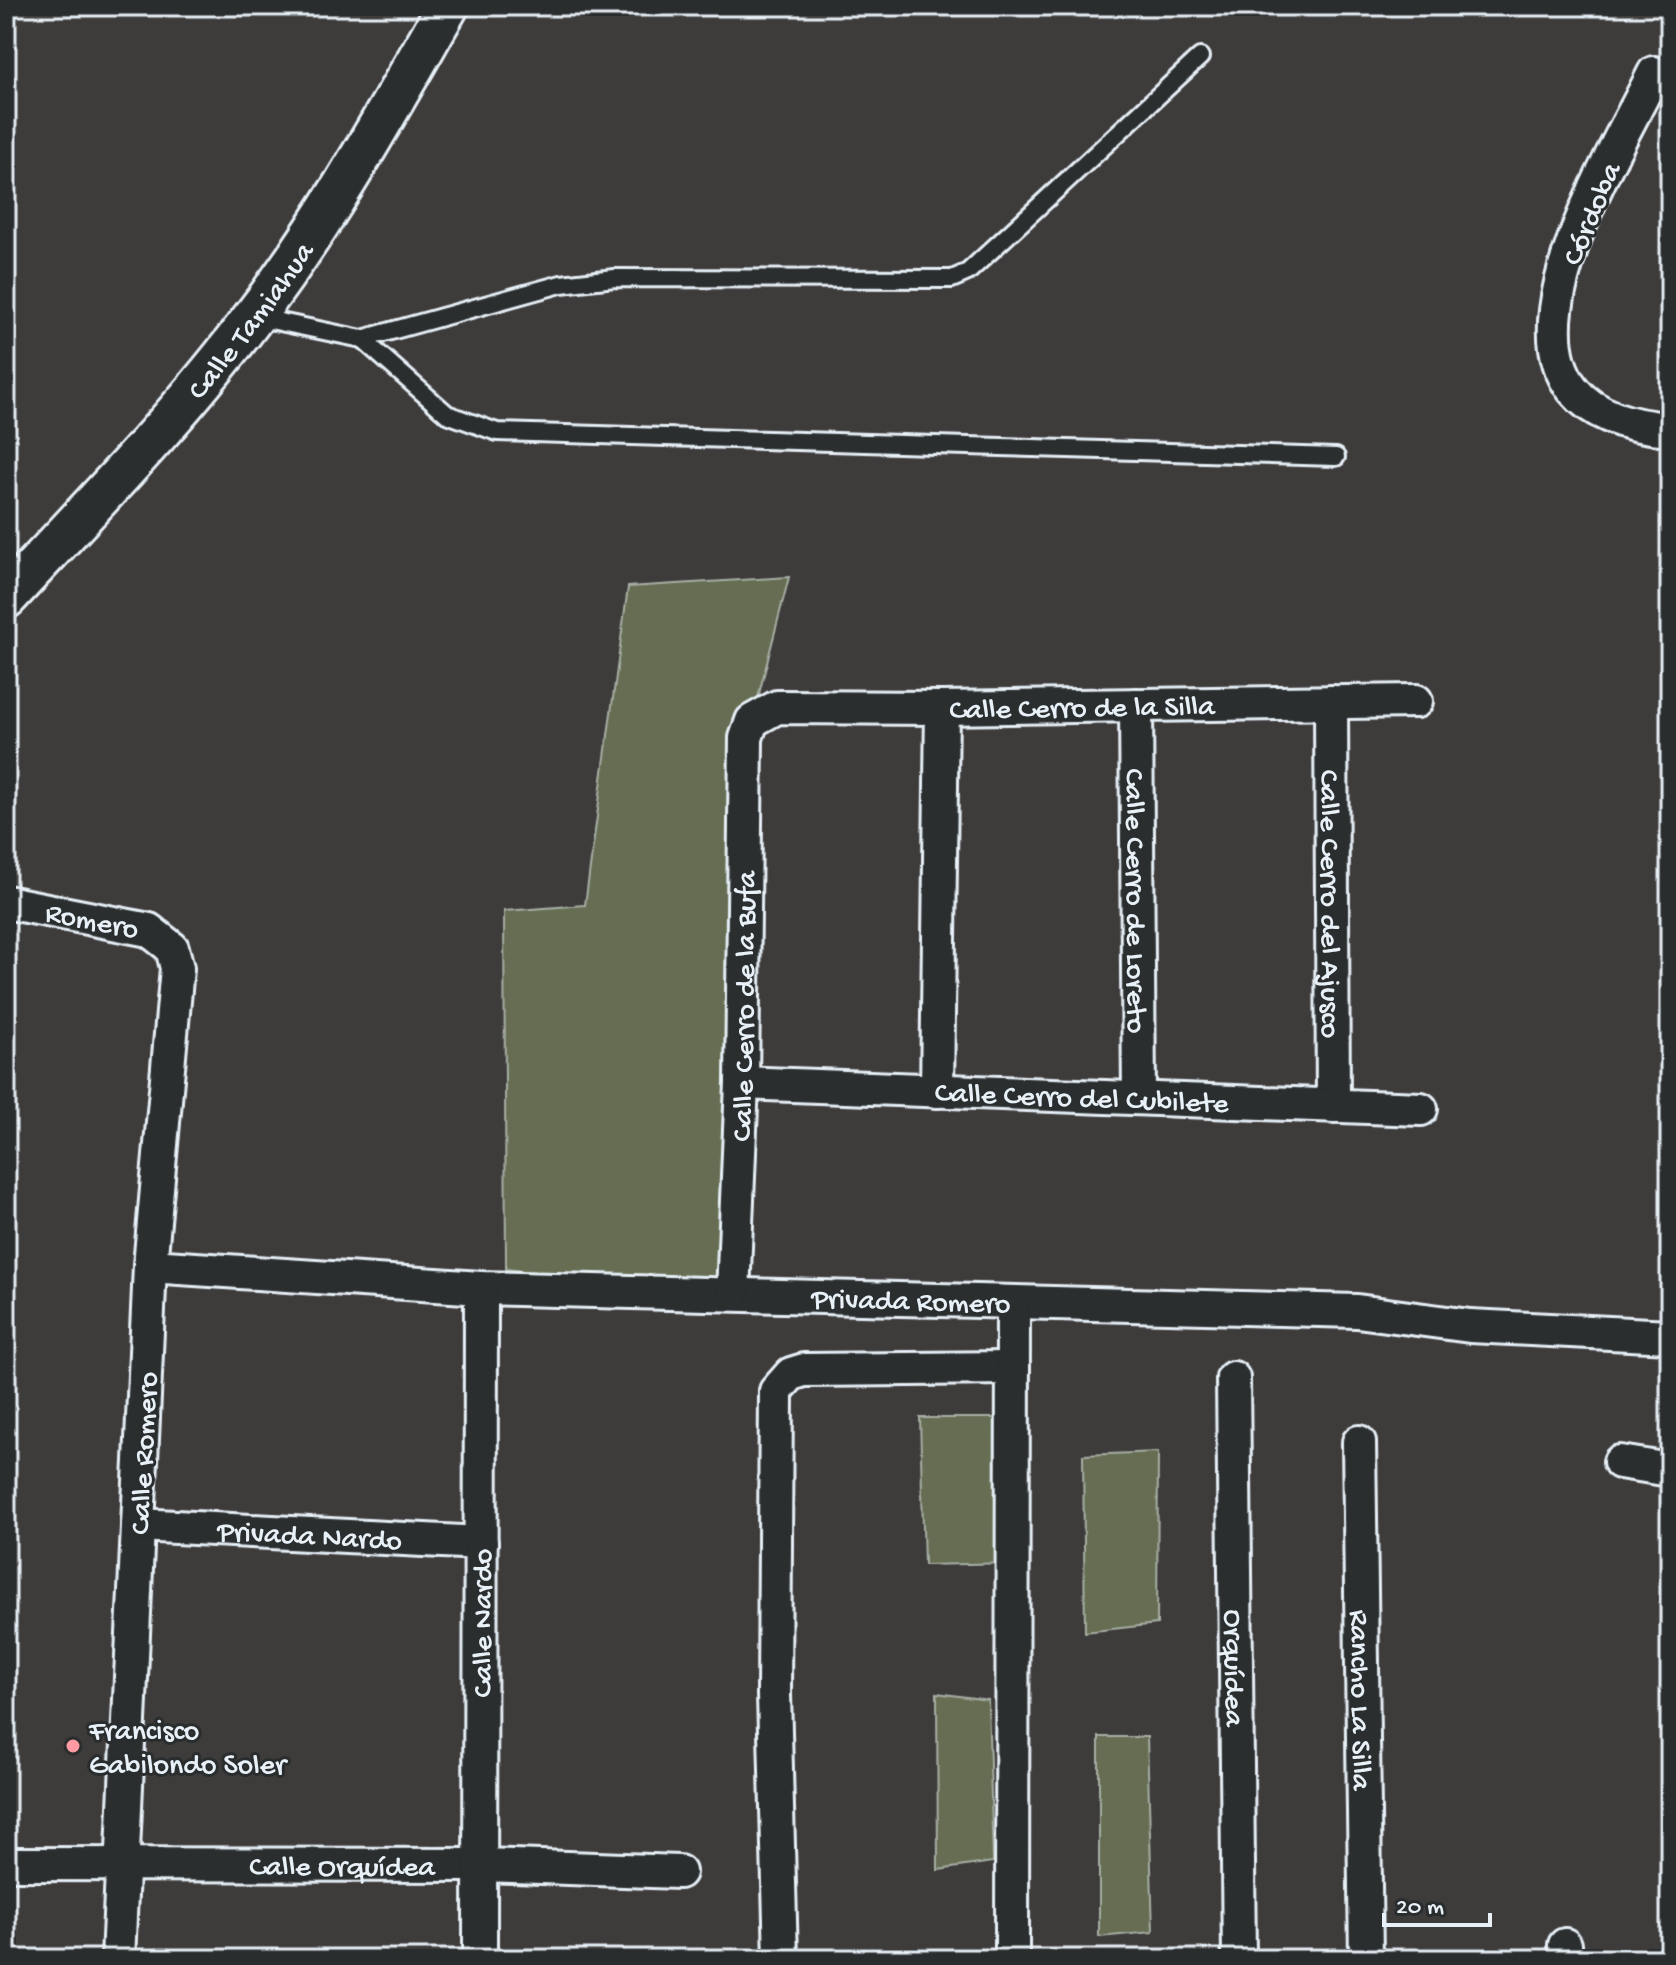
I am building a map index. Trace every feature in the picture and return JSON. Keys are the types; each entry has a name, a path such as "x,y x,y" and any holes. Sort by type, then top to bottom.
{"street":[{"name":"Calle Tamiahua","path":"6,598 173,416 255,317 335,203 448,6"},
{"name":"Córdoba","path":"1654,73 1572,240 1559,297 1553,343 1565,384 1582,402 1601,415 1633,425 1670,429"},
{"name":"Calle Cerro de la Silla","path":"752,721 777,707 942,708 1416,701"},
{"name":"Calle Cerro del Ajusco","path":"1331,702 1333,1106"},
{"name":"Calle Cerro de Loreto","path":"1136,705 1139,1098"},
{"path":"937,1091 942,708"},
{"name":"Calle Cerro de la Bufa","path":"733,1294 742,1083 746,738 752,721"},
{"name":"Romero","path":"6,902 149,930 172,948"},
{"name":"Calle Romero","path":"118,1959 150,1266 177,988 172,948"},
{"name":"Calle Cerro del Cubilete","path":"742,1083 1421,1109"},
{"name":"Privada Romero","path":"150,1266 481,1288 1357,1311 1470,1326 1670,1336"},
{"name":"Calle Nardo","path":"480,1959 481,1288"},
{"path":"1012,1959 1013,1302"},
{"path":"781,1959 774,1694 776,1391 791,1374 804,1370 1013,1368"},
{"name":"Orquídea","path":"1233,1378 1239,1959"},
{"name":"Rancho La Silla","path":"1359,1442 1366,1959"},
{"path":"1620,1462 1670,1470"},
{"name":"Privada Nardo","path":"138,1525 481,1543"},
{"name":"Calle Orquídea","path":"6,1864 482,1865 679,1872"}],"lane":[{"path":"255,317 362,339 561,284 615,278 952,279 968,272 1200,57"},
{"path":"362,339 447,414 497,432 1336,457"}],"green space":[{"path":"789,577 752,721 733,1294 506,1269 504,911 585,905 628,587"},
{"path":"920,1418 1013,1418 1013,1563 924,1565"},
{"path":"1158,1452 1157,1624 1085,1632 1083,1455"},
{"path":"937,1693 988,1700 993,1862 938,1870"},
{"path":"1099,1737 1147,1737 1153,1932 1099,1937"}],"place":[{"name":"Francisco Gabilondo Soler","path":"73,1746"}]}
